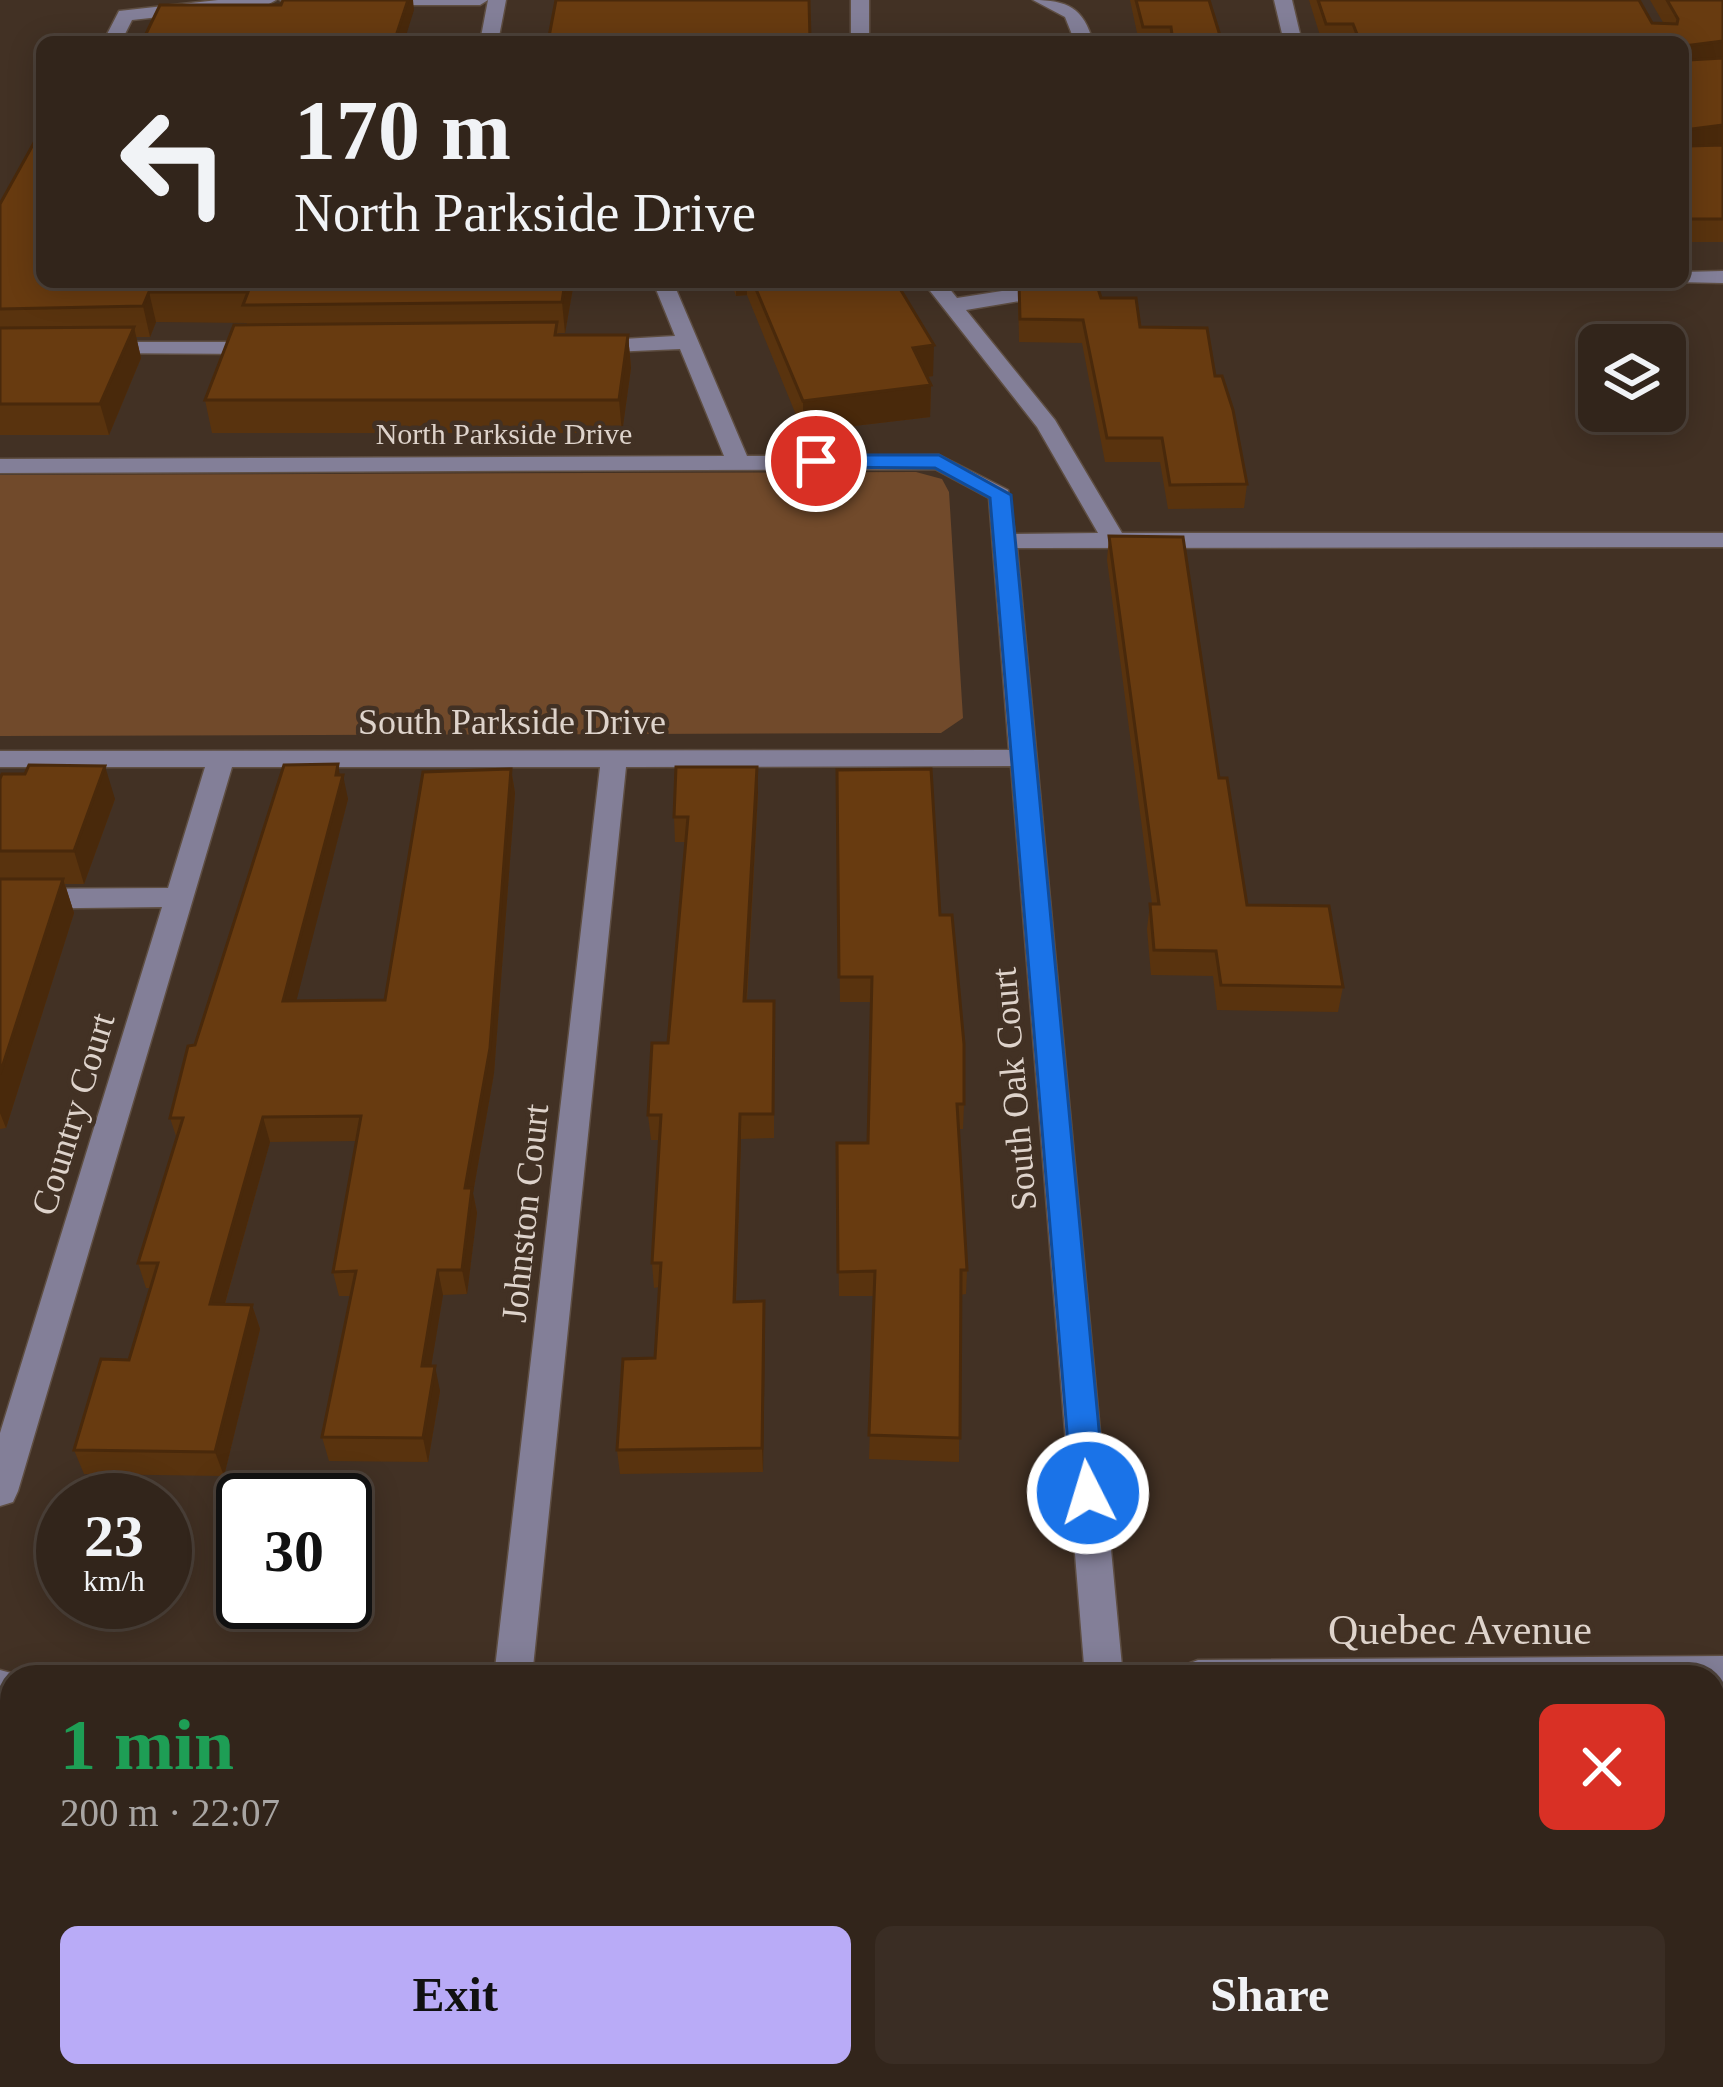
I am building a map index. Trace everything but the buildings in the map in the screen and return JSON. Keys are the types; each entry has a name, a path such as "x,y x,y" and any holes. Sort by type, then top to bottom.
{"street":[{"path":"115,36 128,7 267,0"},
{"path":"289,0 480,0"},
{"path":"490,36 497,0"},
{"path":"860,0 860,36"},
{"path":"1042,0 1065,6 1079,18 1083,36"},
{"path":"1283,0 1292,36"},
{"path":"1689,278 1723,277"},
{"path":"666,288 737,461"},
{"path":"937,288 1047,425 1114,540"},
{"path":"949,306 1061,288"},
{"path":"560,347 690,342"},
{"path":"70,349 280,348"},
{"name":"North Parkside Drive","path":"0,466 939,461 1000,495"},
{"name":"South Oak Court","path":"1000,495 1104,1665"},
{"path":"1004,541 1723,539"},
{"name":"Johnston Court","path":"514,1665 614,758"},
{"name":"South Parkside Drive","path":"0,759 1024,758"},
{"name":"Country Court","path":"0,1491 221,759"},
{"path":"0,898 179,897"}],"shaded area":[{"path":"916,472 942,479 949,492 963,718 941,733 0,736 0,475"}],"route":[{"path":"816,461 939,461 1000,495 1088,1493"}]}
